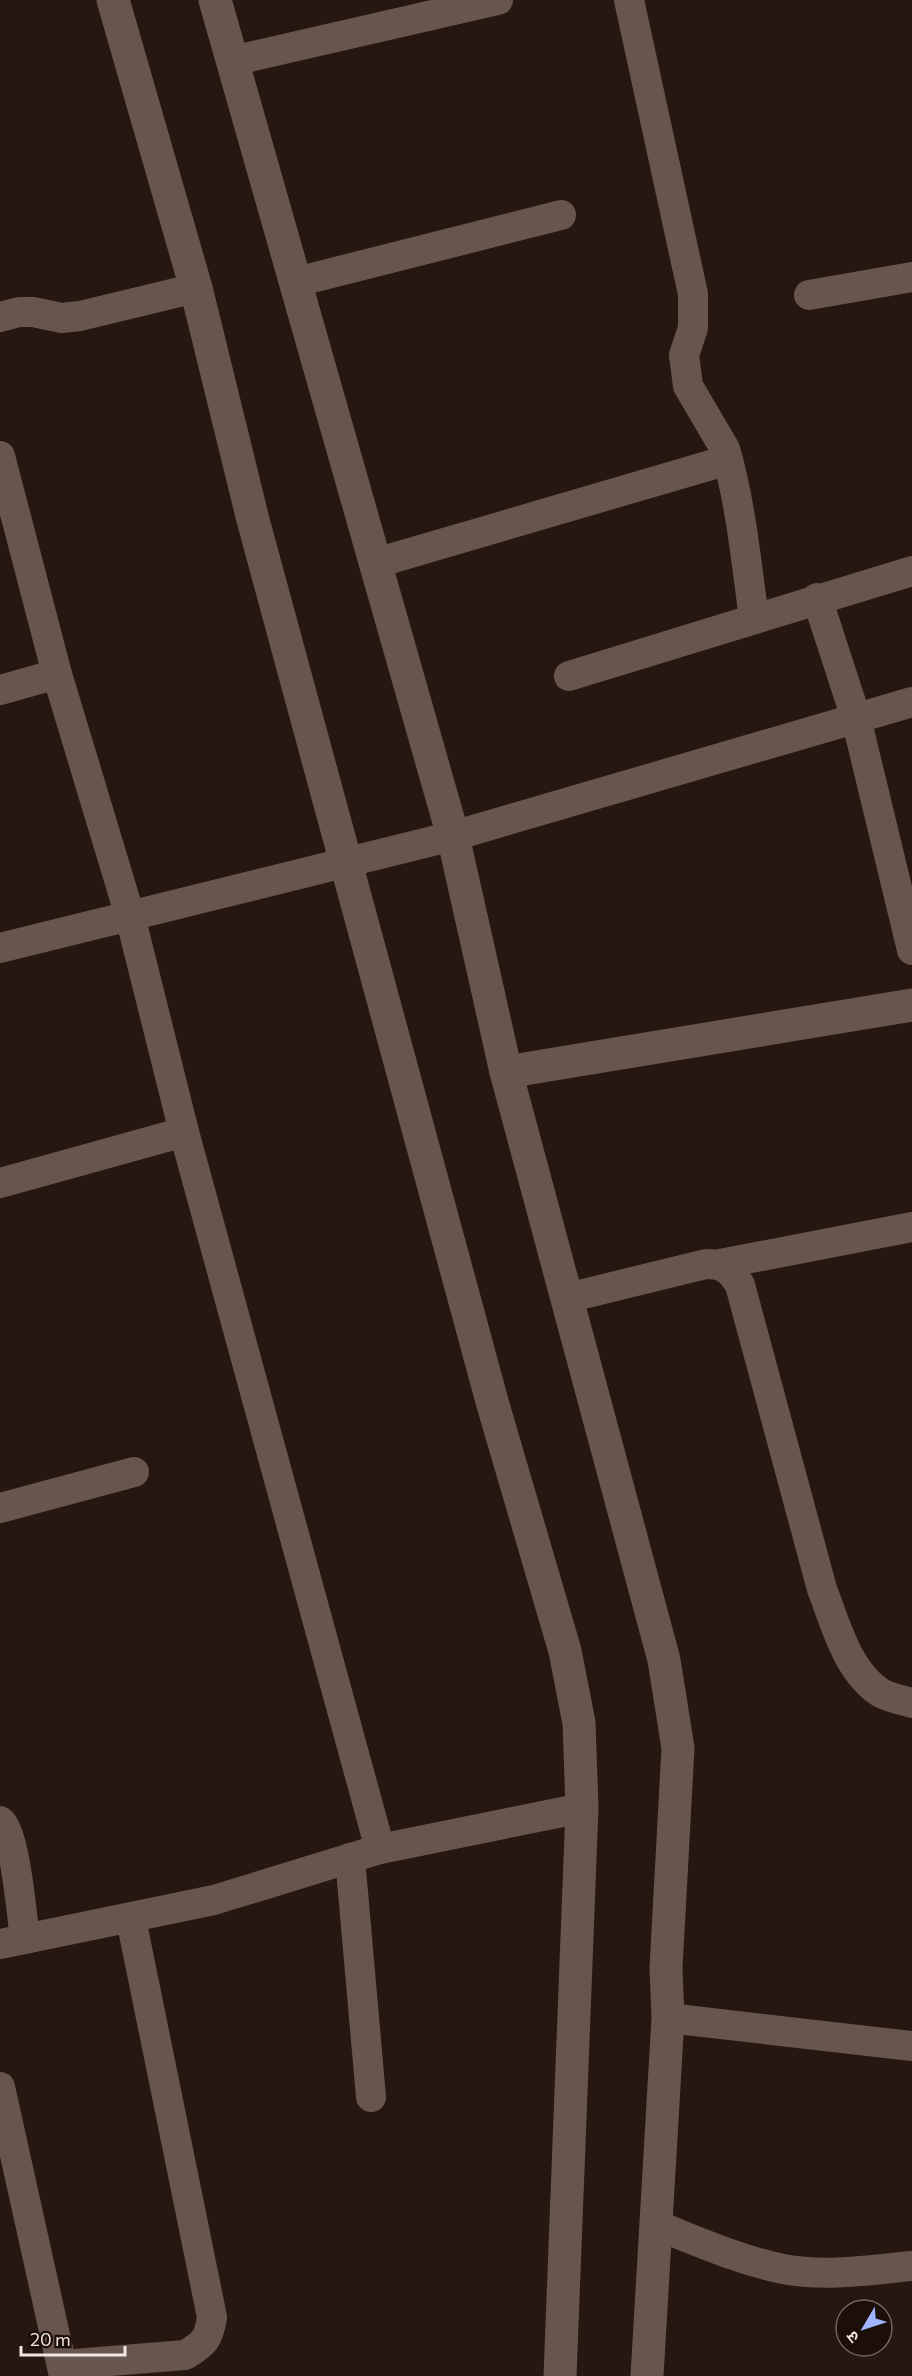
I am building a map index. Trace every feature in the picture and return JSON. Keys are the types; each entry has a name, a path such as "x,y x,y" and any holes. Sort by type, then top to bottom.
{"street":[{"path":"113,0 196,288 253,520 493,1405 565,1651 579,1723 582,1808 560,2376"},
{"path":"215,0 453,836 506,1072 664,1660 678,1748 666,1968 668,2018 647,2376"},
{"path":"232,61 498,0"},
{"path":"628,0 693,294 693,328 684,355 688,386 716,432 728,460 736,488 754,618"},
{"path":"296,282 561,215"},
{"path":"809,294 912,277"},
{"path":"0,317 19,312 33,312 62,318 80,316 196,288"},
{"path":"0,456 57,674 130,916 184,1132 380,1849"},
{"path":"376,563 728,460"},
{"path":"569,676 817,598 912,571"},
{"path":"817,598 856,718 912,950"},
{"path":"0,690 57,674"},
{"path":"0,948 453,836 912,702"},
{"path":"506,1072 912,1005"},
{"path":"0,1183 184,1132"},
{"path":"567,1298 706,1264 720,1264 912,1227"},
{"path":"720,1264 732,1272 741,1286 822,1589 840,1637 859,1675 882,1694 912,1703"},
{"path":"0,1508 134,1472"},
{"path":"0,1821 4,1824 11,1841 12,1941 131,1919 214,1900 380,1849 582,1808"},
{"path":"350,1858 371,2097"},
{"path":"0,2087 63,2371 185,2355 201,2346 210,2332 212,2317 131,1919"},
{"path":"668,2018 912,2046"},
{"path":"656,2225 730,2254 784,2269 842,2272 912,2266"}]}
